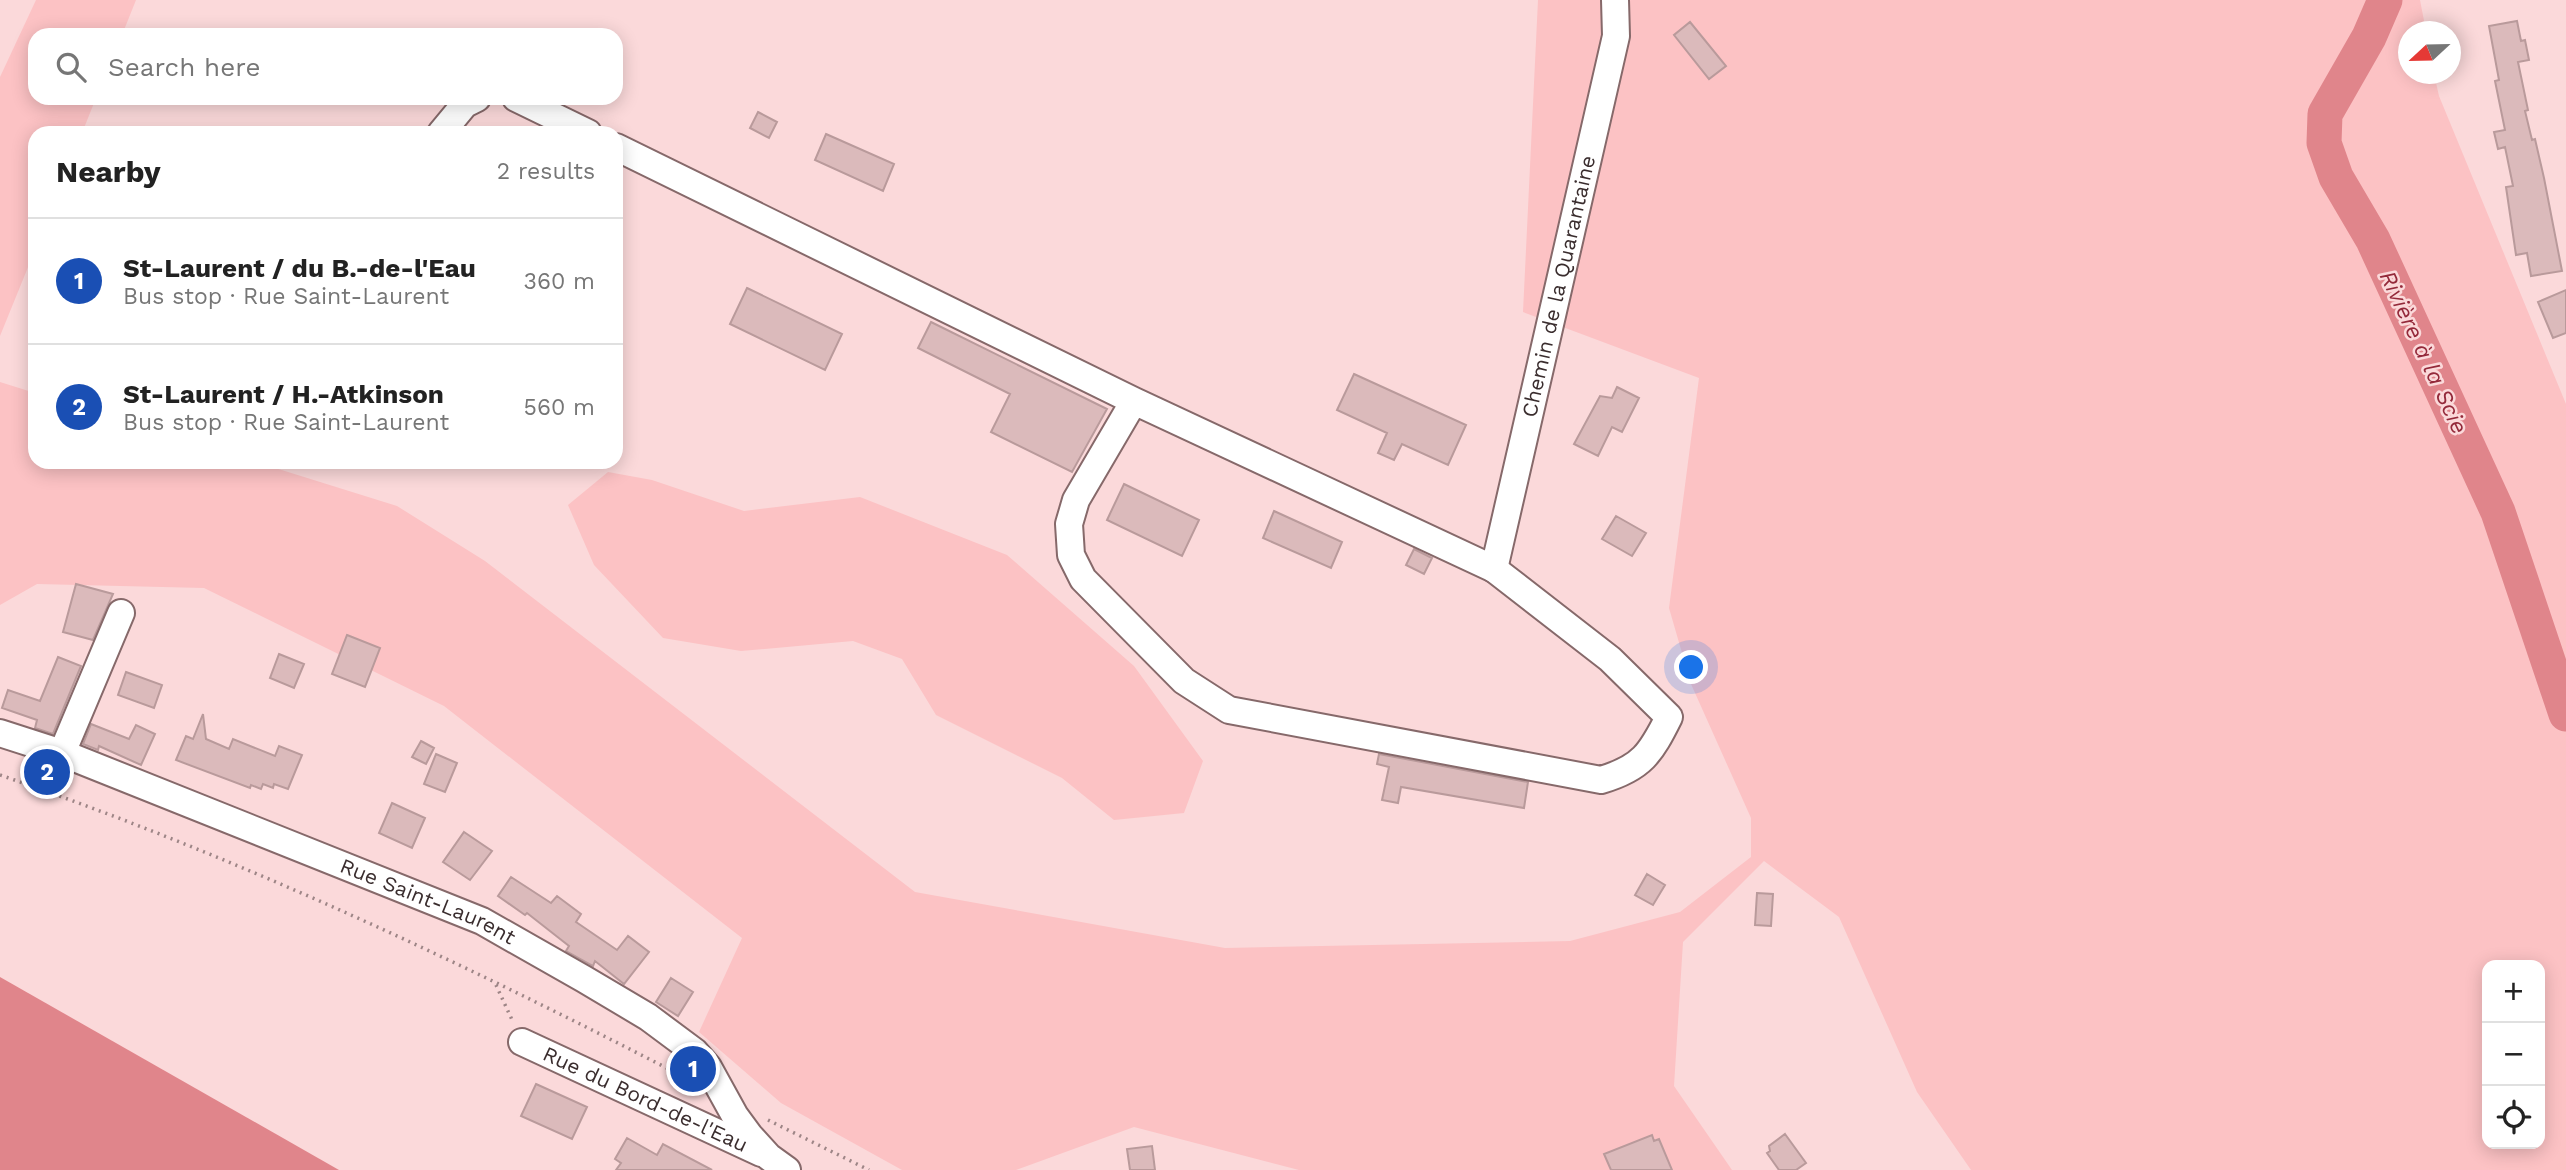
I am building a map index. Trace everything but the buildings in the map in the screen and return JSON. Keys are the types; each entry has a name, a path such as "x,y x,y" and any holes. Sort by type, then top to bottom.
{"street":[{"name":"Chemin de la Quarantaine","path":"1494,569 1616,36 1615,0"},
{"path":"447,126 464,105"},
{"path":"530,105 574,126"},
{"path":"623,150 1134,401 1494,569 1610,659 1669,717 1652,750 1635,766 1619,775 1601,780 1229,710 1195,689 1083,579 1071,555 1069,524 1076,500 1134,401"},
{"path":"62,753 121,613"},
{"name":"Rue Saint-Laurent","path":"0,733 62,753 482,921 584,979 680,1040 708,1067 735,1116 778,1164"},
{"name":"Rue du Bord-de-l'Eau","path":"522,1042 778,1164"}],"path":[{"path":"0,775 137,826 295,890 564,1014 693,1081"},
{"path":"496,983 522,1042"},
{"path":"728,1099 869,1170"}],"shaded area":[{"path":"36,0 136,0 125,28 28,28 28,105 93,105 85,126 28,126 28,267 0,336 0,77"},
{"path":"1538,0 2420,0 2424,21 2398,21 2398,84 2436,84 2566,404 2566,1170 1971,1170 1917,1092 1839,917 1764,861 1683,942 1674,1086 1732,1170 1299,1170 1134,1127 1016,1170 902,1170 781,1103 699,1032 742,938 444,706 204,588 37,584 0,605 0,382 28,391 28,469 278,469 397,506 485,561 915,892 1225,948 1570,941 1680,912 1751,857 1751,818 1691,684 1669,608 1699,378 1523,312"},
{"path":"608,472 652,480 744,511 860,497 1007,555 1134,666 1203,761 1184,813 1114,820 1062,778 936,715 902,659 853,641 741,651 663,638 594,565 568,505"},
{"path":"0,977 339,1170 0,1170"}],"waterway":[{"name":"Rivière à la Scie","path":"2385,0 2369,37 2325,114 2324,143 2336,177 2373,240 2498,512 2566,714"}],"place":[{"name":"St-Laurent / H.-Atkinson","path":"47,772"},
{"name":"St-Laurent / du B.-de-l'Eau","path":"693,1069"}]}
